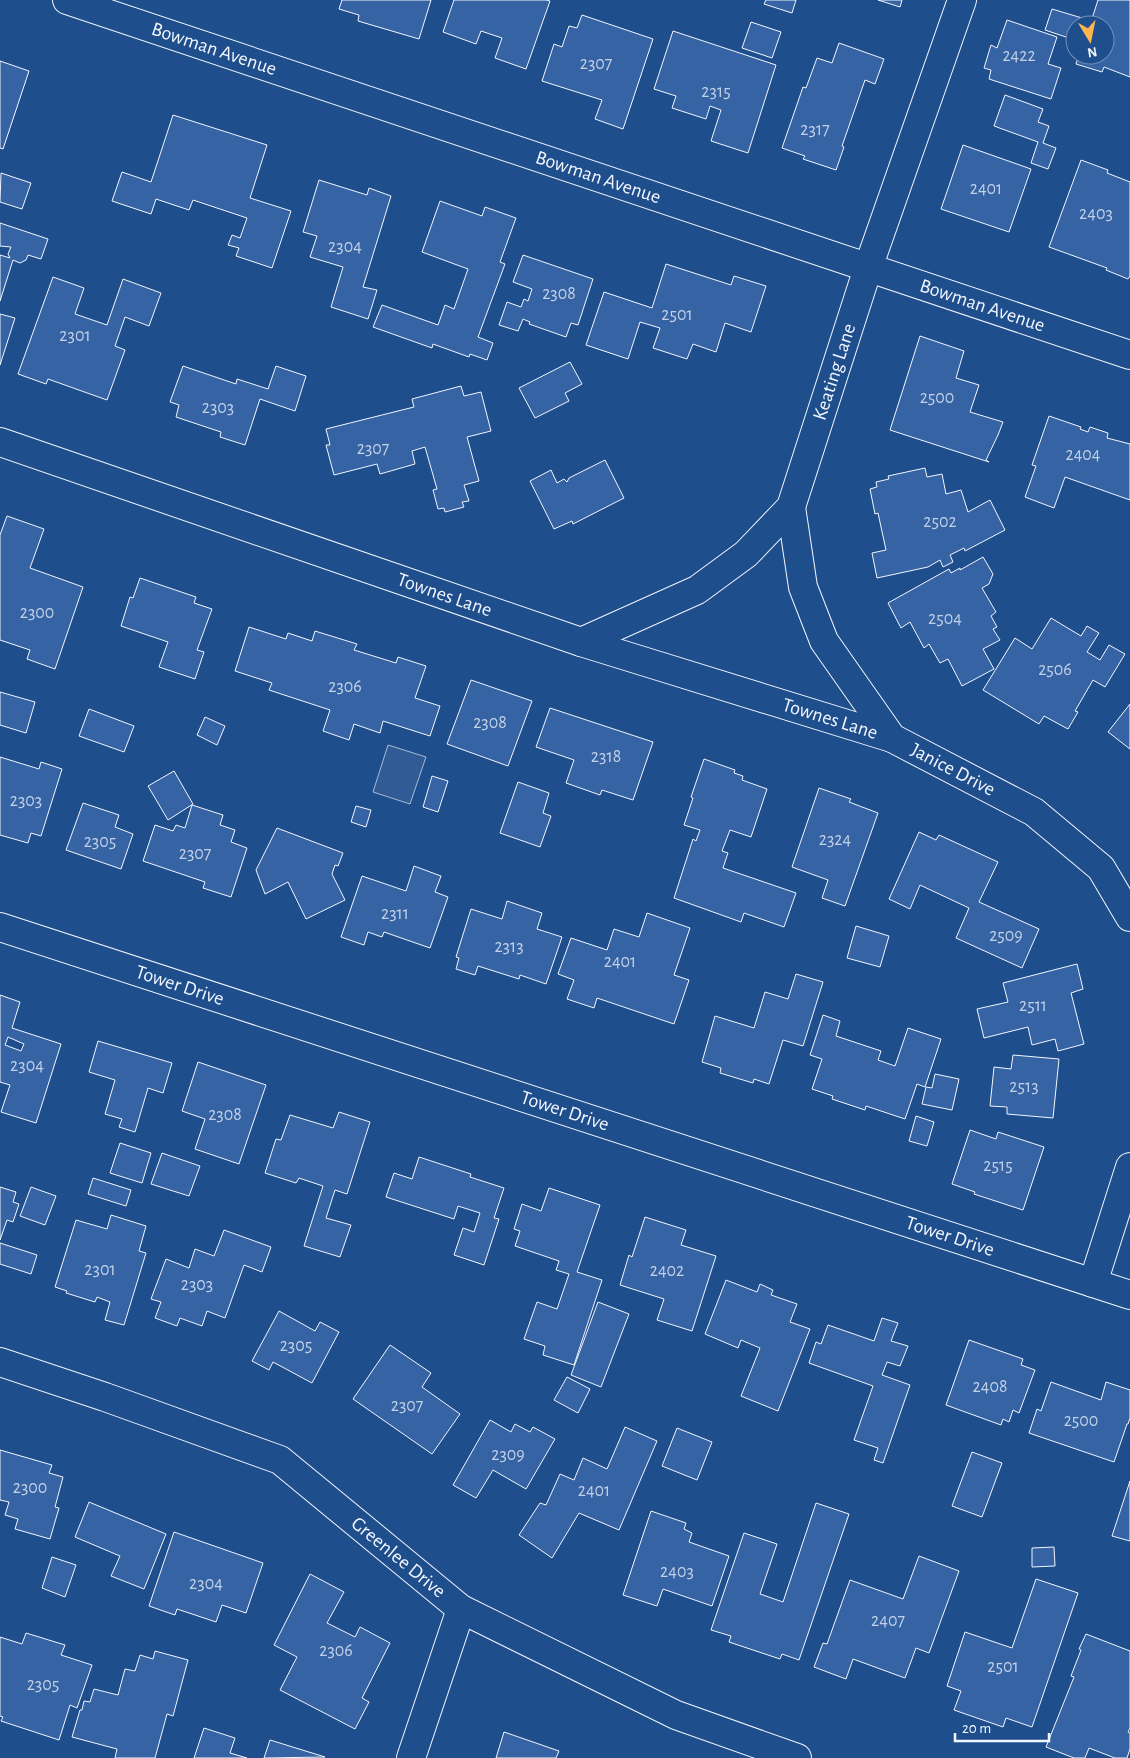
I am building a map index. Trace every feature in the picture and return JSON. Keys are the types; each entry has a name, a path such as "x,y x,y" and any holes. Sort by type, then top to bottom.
{"street":[{"name":"Bowman Avenue","path":"66,0 1130,355"},
{"name":"Keating Lane","path":"581,642 697,590 746,554 791,507 868,268 962,0"},
{"name":"Townes Lane","path":"0,442 581,642 892,738"},
{"name":"Janice Drive","path":"791,507 803,587 824,641 892,738 1034,812 1101,868 1130,917"},
{"name":"Tower Drive","path":"0,927 1130,1295"},
{"path":"1092,1282 1130,1167"},
{"name":"Greenlee Drive","path":"0,1362 105,1397 280,1460 461,1610 676,1715 797,1758"},
{"path":"412,1758 461,1610"}],"shaded area":[{"path":"388,745 426,757 410,804 373,792"}],"building":[{"path":"342,0 431,0 419,39 358,21 359,15 339,9"},
{"path":"454,0 550,1 526,69 495,58 502,38 481,31 476,44 443,32"},
{"path":"766,0 796,0 792,13 764,4"},
{"path":"878,0 902,0 900,7"},
{"path":"1098,0 1130,0 1130,77 1104,67 1102,72 1079,65 1115,65 1115,15 1093,15"},
{"path":"1052,9 1072,15 1065,15 1065,37 1045,30"},
{"path":"582,15 653,39 623,129 595,119 602,100 542,81 554,44 562,47 569,26 577,28"},
{"path":"1007,20 1057,37 1048,64 1061,68 1051,99 989,79 991,70 984,68 991,45 997,48"},
{"path":"751,22 781,32 772,58 742,48"},
{"path":"673,31 776,65 748,153 711,141 721,110 710,106 706,119 672,108 676,96 654,89"},
{"path":"839,43 884,59 875,84 865,80 842,146 844,147 836,170 803,159 805,156 782,148 803,87 806,88 817,58 832,63"},
{"path":"0,61 29,71 3,149 0,148"},
{"path":"1005,95 1043,109 1038,122 1049,126 1043,143 1056,148 1048,169 1031,163 1038,142 994,126"},
{"path":"173,115 267,145 250,198 291,211 272,268 236,256 239,248 228,245 232,235 240,238 247,218 193,200 189,210 156,199 151,214 112,201 122,172 151,182"},
{"path":"963,145 1031,169 1009,232 941,209"},
{"path":"1081,160 1108,170 1107,173 1130,182 1130,276 1128,279 1106,270 1107,268 1049,247"},
{"path":"1,173 31,183 22,209 0,202"},
{"path":"319,180 367,195 369,188 391,196 363,287 377,290 368,319 331,307 343,267 310,257 317,236 303,232"},
{"path":"440,201 482,216 485,207 516,218 500,262 505,264 478,337 493,343 487,360 470,354 469,357 433,344 432,348 373,327 382,305 438,325 445,305 454,309 468,269 422,252"},
{"path":"0,223 48,239 41,259 28,255 26,260 20,263 13,260 0,301 0,255 10,258 8,254 11,247 0,246"},
{"path":"523,255 593,279 578,325 571,323 566,337 529,324 530,322 523,319 518,331 499,325 507,302 521,307 524,299 528,301 532,289 513,282"},
{"path":"666,264 731,285 734,276 766,286 751,332 725,323 716,352 693,344 687,359 653,348 660,328 640,322 628,359 586,345 604,292 652,308"},
{"path":"53,277 84,288 75,314 107,325 123,279 161,293 149,326 125,317 115,346 125,350 107,400 48,379 46,384 18,374"},
{"path":"0,314 15,318 0,365"},
{"path":"920,336 964,351 956,378 979,385 970,412 1003,422 986,460 989,462 890,430"},
{"path":"570,362 582,384 565,393 569,401 535,418 519,388"},
{"path":"183,366 236,384 237,379 268,389 276,366 306,376 295,411 260,399 245,445 220,437 221,432 176,417 179,405 170,402"},
{"path":"461,386 464,396 481,392 491,431 467,437 479,481 464,485 469,501 462,502 464,507 445,512 444,508 438,509 433,490 437,489 425,447 412,451 415,464 380,474 377,464 334,475 326,445 330,445 326,429 414,407 412,399"},
{"path":"1049,416 1081,427 1080,429 1088,432 1090,427 1108,433 1107,438 1130,444 1130,500 1065,477 1054,508 1025,497 1036,466 1032,465"},
{"path":"605,460 624,498 573,524 572,521 554,529 530,481 551,470 557,483 564,479 567,482 569,478"},
{"path":"925,468 927,477 942,474 946,494 961,490 968,512 990,500 1005,530 965,551 964,548 950,555 953,562 943,567 940,560 928,567 877,578 872,553 886,550 878,513 875,514 870,489 877,487 876,482 889,479 888,476"},
{"path":"7,516 44,529 30,568 83,587 55,669 27,659 30,650 0,640 0,535"},
{"path":"983,557 993,574 989,584 982,588 996,612 991,616 997,627 993,629 1000,640 983,649 994,669 962,686 948,659 940,663 929,644 924,648 910,622 901,628 888,603 949,569 951,573 960,568 960,570"},
{"path":"140,578 196,597 194,603 212,609 197,650 204,652 195,679 159,667 168,642 121,626 130,597 133,598"},
{"path":"1051,618 1081,636 1087,626 1099,633 1087,652 1100,660 1109,645 1125,654 1105,687 1093,680 1075,711 1078,712 1068,729 1044,716 1039,724 983,690 1015,638 1032,649"},
{"path":"249,627 286,639 288,633 312,641 315,631 357,644 354,650 396,663 398,657 426,666 415,698 440,706 430,736 383,721 380,733 354,724 349,740 323,731 330,710 269,690 272,683 235,671"},
{"path":"471,680 532,701 508,766 447,744"},
{"path":"0,692 35,702 26,733 0,725"},
{"path":"1130,704 1130,749 1108,732"},
{"path":"550,708 653,742 633,800 602,790 600,795 566,783 574,760 536,747"},
{"path":"89,709 134,726 124,752 79,736"},
{"path":"205,717 225,726 217,745 197,735"},
{"path":"0,757 39,769 41,762 62,769 41,836 31,833 28,843 0,835"},
{"path":"704,759 735,770 734,773 743,776 742,780 767,789 751,837 730,830 722,851 728,853 723,868 796,893 784,927 744,913 741,922 674,898 693,839 696,841 700,830 684,825"},
{"path":"174,771 193,804 168,820 148,786"},
{"path":"432,776 448,781 438,812 423,807"},
{"path":"518,782 549,793 543,813 551,816 540,847 500,833"},
{"path":"819,788 851,799 849,802 878,813 845,906 822,898 828,880 792,867"},
{"path":"83,803 119,815 115,827 133,834 121,869 66,850"},
{"path":"192,805 223,815 220,825 235,830 231,842 247,848 231,897 203,888 205,882 143,861 155,825 173,831 176,825 185,828"},
{"path":"356,806 371,810 366,827 351,822"},
{"path":"277,828 343,853 338,866 335,865 332,874 345,900 306,919 288,882 265,894 256,870"},
{"path":"919,832 936,840 939,835 998,862 979,902 1039,929 1022,968 956,938 969,908 920,885 910,909 889,899"},
{"path":"414,866 441,876 435,892 448,897 430,948 384,932 382,937 368,932 364,945 341,937 362,876 406,891"},
{"path":"507,901 542,913 537,929 562,937 546,984 520,975 519,979 478,966 475,975 456,969 459,958 456,957 471,909 502,919"},
{"path":"647,913 690,928 674,975 689,980 674,1024 597,998 594,1008 567,999 574,980 558,974 571,938 607,950 614,929 639,937"},
{"path":"856,926 889,936 880,967 847,958"},
{"path":"1077,964 1083,989 1071,993 1084,1044 1058,1051 1055,1039 1032,1045 1028,1027 984,1038 977,1009 1008,1002 1003,983"},
{"path":"796,974 823,982 803,1046 783,1040 769,1084 754,1079 753,1083 720,1073 721,1068 702,1062 715,1016 754,1028 765,992 788,999"},
{"path":"0,995 20,1002 12,1028 61,1044 36,1123 1,1112 10,1085 0,1082","holes":["8,1037 24,1044 21,1051 5,1045"]},
{"path":"823,1015 840,1021 836,1036 881,1051 878,1060 895,1066 908,1028 941,1039 925,1087 917,1084 905,1119 866,1106 865,1110 832,1099 833,1096 812,1089 822,1059 810,1055"},
{"path":"98,1041 172,1063 163,1093 148,1088 135,1132 119,1127 122,1119 105,1114 115,1080 89,1072"},
{"path":"1013,1055 1059,1059 1053,1118 1007,1114 1007,1107 990,1106 994,1067 1011,1069"},
{"path":"198,1062 266,1085 239,1164 195,1149 205,1119 182,1111"},
{"path":"935,1074 959,1079 952,1110 922,1104 926,1087 932,1088"},
{"path":"339,1112 370,1122 347,1194 335,1190 326,1218 351,1225 340,1257 304,1246 323,1186 299,1178 296,1183 265,1173 276,1139 281,1140 290,1115 333,1128"},
{"path":"916,1116 934,1122 927,1146 909,1141"},
{"path":"970,1130 996,1139 998,1132 1044,1147 1023,1210 974,1194 975,1192 952,1184"},
{"path":"120,1143 151,1153 142,1183 110,1173"},
{"path":"162,1153 200,1166 189,1196 151,1184"},
{"path":"419,1157 471,1174 470,1177 504,1188 494,1218 499,1219 484,1265 454,1255 463,1228 474,1232 480,1213 458,1206 454,1219 386,1197 394,1173 412,1179"},
{"path":"93,1178 131,1190 126,1206 88,1194"},
{"path":"0,1187 16,1192 13,1202 19,1204 13,1222 7,1220 0,1240"},
{"path":"31,1187 56,1196 45,1225 20,1216"},
{"path":"549,1188 600,1205 577,1272 602,1280 574,1365 543,1355 545,1346 524,1339 537,1302 557,1309 569,1274 556,1270 559,1261 515,1246 520,1231 514,1229 522,1204 541,1211"},
{"path":"111,1215 146,1226 139,1251 146,1253 124,1325 105,1320 110,1302 97,1297 95,1302 66,1293 67,1291 55,1287 76,1220 107,1229"},
{"path":"645,1217 686,1230 681,1245 716,1256 692,1331 657,1320 664,1299 620,1285 629,1255 632,1257"},
{"path":"224,1230 271,1247 262,1272 244,1265 225,1318 207,1311 202,1326 180,1318 177,1326 155,1318 161,1302 151,1299 166,1259 189,1268 195,1249 214,1256"},
{"path":"0,1243 37,1255 31,1274 0,1264"},
{"path":"726,1280 757,1292 760,1284 773,1290 771,1295 797,1304 790,1322 810,1329 778,1411 741,1396 760,1348 741,1340 738,1348 705,1334"},
{"path":"598,1302 629,1314 601,1387 571,1375"},
{"path":"279,1311 315,1331 320,1322 339,1332 312,1383 273,1362 269,1370 252,1361"},
{"path":"882,1318 898,1323 891,1341 908,1346 900,1366 887,1362 882,1375 910,1385 883,1463 874,1460 878,1448 854,1440 873,1386 809,1363 816,1342 821,1344 828,1325 874,1341"},
{"path":"969,1340 1023,1359 1021,1365 1035,1370 1019,1413 1013,1410 1009,1422 1003,1419 1001,1425 946,1405"},
{"path":"390,1345 431,1373 422,1387 460,1414 432,1454 353,1399"},
{"path":"567,1377 590,1389 578,1413 554,1400"},
{"path":"1051,1382 1101,1400 1106,1382 1130,1390 1130,1418 1114,1462 1029,1433 1037,1409 1041,1411"},
{"path":"490,1420 511,1432 515,1424 530,1432 533,1427 555,1439 526,1489 493,1470 476,1498 453,1485"},
{"path":"625,1427 657,1441 619,1530 579,1513 552,1558 519,1535 540,1503 546,1505 560,1474 574,1480 583,1458 607,1469"},
{"path":"677,1428 712,1442 697,1480 662,1466"},
{"path":"0,1450 52,1465 49,1473 63,1477 55,1507 59,1508 50,1539 15,1529 18,1519 5,1515 9,1502 0,1500"},
{"path":"972,1452 1002,1463 982,1517 952,1506"},
{"path":"1130,1481 1130,1541 1112,1536"},
{"path":"89,1502 166,1534 144,1589 111,1576 120,1556 75,1537"},
{"path":"816,1503 849,1514 799,1660 782,1654 780,1659 729,1642 731,1636 711,1630 744,1533 777,1544 760,1594 783,1602"},
{"path":"651,1511 686,1523 684,1529 692,1533 689,1542 729,1556 712,1606 663,1589 657,1606 623,1595"},
{"path":"174,1532 263,1563 246,1613 222,1605 216,1622 177,1609 175,1615 149,1606"},
{"path":"1054,1547 1055,1566 1032,1567 1032,1548"},
{"path":"919,1556 959,1571 929,1653 916,1648 905,1678 853,1659 846,1679 814,1667 823,1643 827,1644 850,1580 903,1599"},
{"path":"52,1557 76,1565 65,1597 42,1588"},
{"path":"310,1574 344,1592 327,1623 355,1637 360,1627 390,1643 362,1698 369,1702 355,1729 280,1690 297,1657 274,1645"},
{"path":"1036,1579 1078,1593 1032,1727 1006,1718 1003,1727 954,1710 961,1691 947,1686 965,1632 1012,1648"},
{"path":"26,1633 65,1645 61,1655 92,1665 77,1708 70,1705 59,1740 1,1721 3,1717 0,1716 0,1637 22,1644"},
{"path":"1086,1634 1130,1651 1130,1728 1128,1732 1130,1733 1130,1749 1127,1758 1115,1758 1089,1748 1085,1758 1074,1758 1046,1747 1074,1677 1071,1676 1081,1650 1079,1649"},
{"path":"155,1651 188,1660 173,1716 167,1714 155,1758 115,1758 117,1749 72,1737 84,1701 90,1702 94,1689 118,1695 125,1669 135,1671 140,1655 153,1659"},
{"path":"204,1728 235,1738 230,1753 247,1758 194,1758"},
{"path":"504,1732 559,1751 556,1758 496,1758"},
{"path":"270,1740 325,1757 264,1758"}]}
